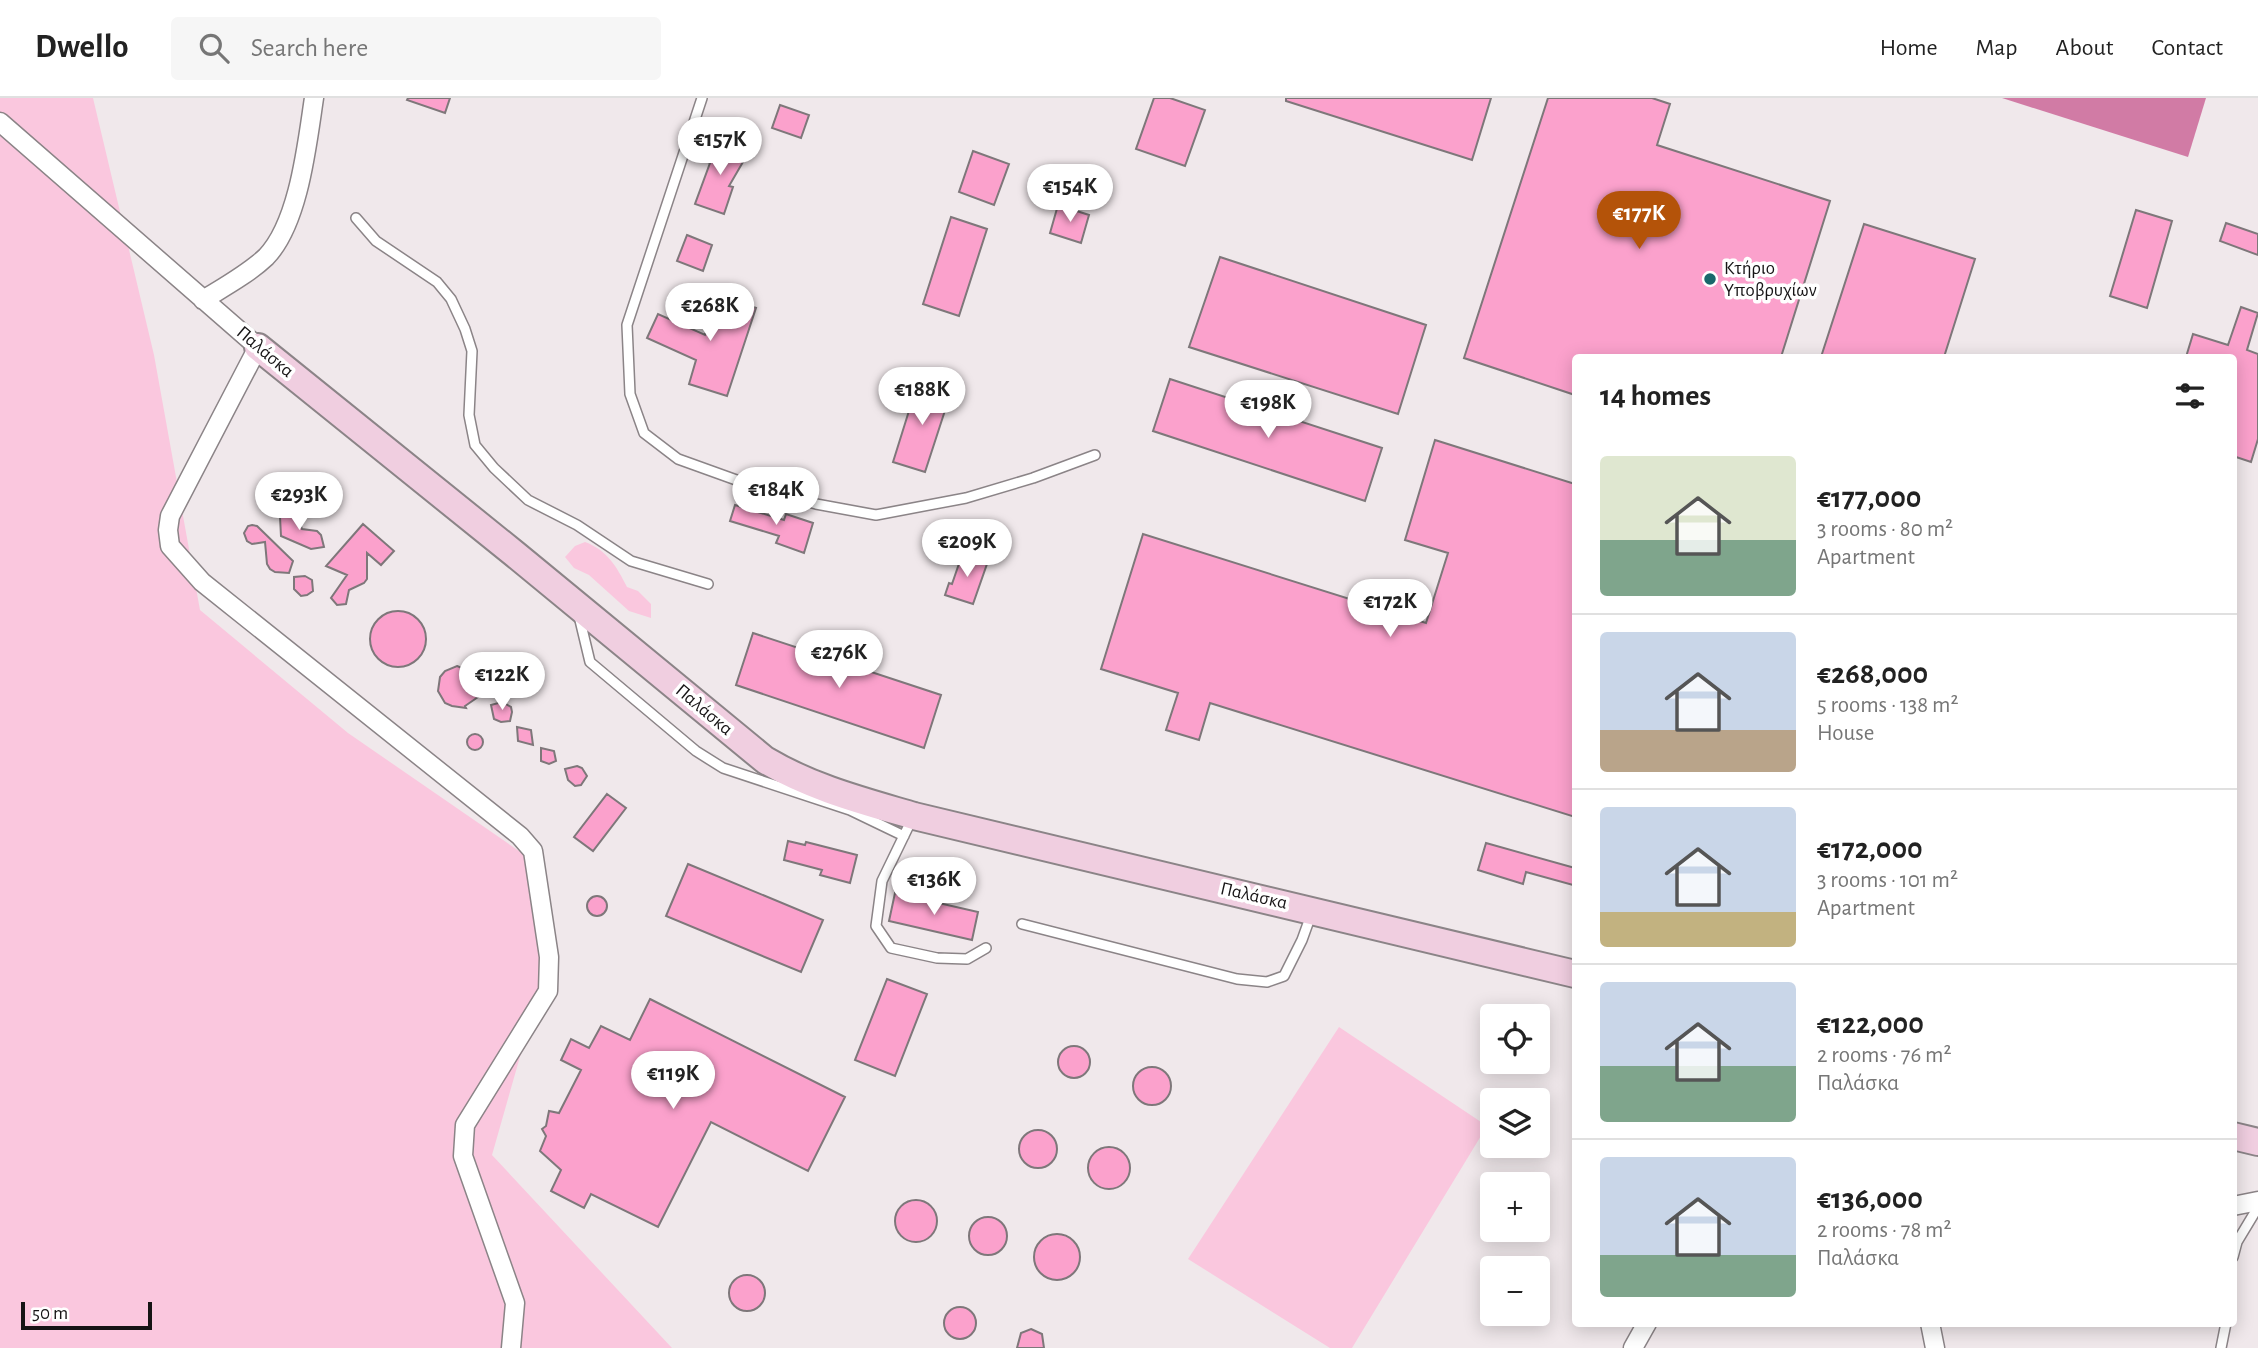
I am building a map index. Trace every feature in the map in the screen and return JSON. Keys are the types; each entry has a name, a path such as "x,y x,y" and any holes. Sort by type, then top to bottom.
{"street":[{"path":"203,300 239,278 267,255 289,218 302,171 314,98"},
{"name":"Παλάσκα","path":"0,122 258,346 765,761 909,826 1313,910 1572,973"},
{"path":"258,346 170,516 170,546 202,582 520,836 533,851 549,957 548,990 466,1125 463,1156 515,1303 511,1348"},
{"path":"2237,1137 2258,1142"},
{"path":"2237,1205 2258,1201"},
{"path":"1633,1348 1645,1327"},
{"path":"1931,1327 1935,1348"}],"lane":[{"path":"702,98 626,326 630,394 644,433 678,459 816,504 876,515 966,498 1033,478 1095,455"},
{"path":"356,218 376,241 437,282 452,299 472,351 469,415 475,445 494,468 528,500 577,525 631,561 708,584"},
{"path":"576,604 590,662 696,751 723,768 850,810 909,826 882,881 876,926 891,948 937,958 967,959 986,948"},
{"path":"1022,924 1237,979 1267,982 1284,976 1313,910"},
{"path":"2237,1242 2258,1207"},
{"path":"2221,1348 2225,1327"}],"shaded area":[{"path":"0,98 93,98 154,355 200,610 348,733 532,860 541,983 492,1155 672,1348 0,1348"},
{"path":"2002,98 2206,98 2188,157"},
{"path":"585,542 605,554 627,587 638,591 651,604 651,618 629,611 589,575 574,568 565,557 575,546"},
{"path":"1339,1027 1480,1121 1480,1138 1352,1348 1330,1348 1188,1259"}],"building":[{"path":"450,98 445,113 407,100"},
{"path":"1154,98 1170,98 1205,110 1185,166 1136,149"},
{"path":"1286,98 1491,98 1472,160 1286,101"},
{"path":"1548,98 1652,98 1670,104 1657,145 1830,201 1782,354 1572,354 1572,394 1464,358"},
{"path":"780,105 809,115 801,138 772,128"},
{"path":"721,139 747,155 729,186 733,187 724,214 695,204 710,163 708,162"},
{"path":"973,151 1009,164 994,205 959,192"},
{"path":"1058,205 1089,215 1081,243 1050,233"},
{"path":"2136,210 2172,221 2147,308 2110,296"},
{"path":"951,217 987,229 959,316 923,304"},
{"path":"2226,223 2258,234 2258,255 2220,241"},
{"path":"1864,224 1975,259 1945,354 1822,354"},
{"path":"687,235 712,245 703,271 677,261"},
{"path":"1220,257 1426,325 1398,414 1189,347"},
{"path":"718,295 756,308 727,396 689,384 696,360 647,338 658,314 705,335"},
{"path":"2241,307 2258,313 2247,350 2258,354 2258,439 2251,462 2237,457 2237,354 2187,354 2193,334 2228,345"},
{"path":"1170,379 1382,448 1365,501 1153,431"},
{"path":"918,382 951,392 925,472 893,462"},
{"path":"1435,440 1572,483 1572,816 1210,703 1199,740 1166,730 1178,693 1101,669 1143,534 1426,623 1448,553 1405,540"},
{"path":"735,505 784,520 786,514 813,523 804,553 776,543 779,536 730,521"},
{"path":"288,509 297,514 302,529 317,531 321,535 324,547 311,549 281,536 280,517"},
{"path":"363,524 394,551 381,565 367,553 367,579 349,590 346,604 337,605 331,598 347,575 326,566"},
{"path":"248,526 257,526 293,561 289,573 270,569 265,542 252,544 247,541 244,533"},
{"path":"963,552 988,561 973,604 945,595 949,583 952,584"},
{"path":"305,576 312,580 313,591 301,596 294,589 294,577"},
{"path":"398,611 409,613 418,619 424,628 424,650 418,659 409,665 398,667 387,665 378,659 372,650 370,639 372,628 378,619 387,613"},
{"path":"753,633 941,695 924,748 736,685"},
{"path":"457,666 470,671 477,683 478,697 465,706 466,708 445,703 438,691 440,677 445,671"},
{"path":"502,702 511,707 510,721 501,722 494,719 491,705"},
{"path":"517,727 531,730 533,745 518,741"},
{"path":"475,734 481,736 481,748 475,750 469,748 467,742 469,736"},
{"path":"541,748 554,751 556,761 549,764 541,761"},
{"path":"577,766 582,768 587,776 581,785 575,786 568,780 565,769"},
{"path":"607,794 626,808 593,851 574,837"},
{"path":"788,841 805,845 806,842 857,855 850,883 820,875 822,870 784,860"},
{"path":"1486,843 1572,867 1572,885 1526,872 1523,884 1478,870"},
{"path":"688,864 823,920 801,972 666,916"},
{"path":"895,893 978,912 972,940 889,921"},
{"path":"597,896 604,899 607,906 604,913 597,916 590,913 587,906 590,899"},
{"path":"887,979 927,994 895,1076 855,1060"},
{"path":"650,999 845,1097 808,1171 711,1122 658,1227 591,1194 584,1208 551,1191 561,1170 540,1151 546,1136 542,1129 546,1126 549,1111 559,1113 581,1070 561,1060 571,1039 589,1048 601,1026 630,1040"},
{"path":"1074,1046 1085,1051 1090,1062 1085,1073 1074,1078 1063,1073 1058,1062 1063,1051"},
{"path":"1152,1067 1165,1073 1171,1086 1165,1099 1152,1105 1139,1099 1133,1086 1139,1073"},
{"path":"1038,1130 1051,1136 1057,1149 1051,1162 1038,1168 1025,1162 1019,1149 1025,1136"},
{"path":"1109,1147 1124,1153 1130,1168 1124,1183 1109,1189 1094,1183 1088,1168 1094,1153"},
{"path":"916,1200 931,1206 937,1221 931,1236 916,1242 901,1236 895,1221 901,1206"},
{"path":"988,1217 1001,1223 1007,1236 1001,1249 988,1255 975,1249 969,1236 975,1223"},
{"path":"1057,1234 1073,1241 1080,1257 1073,1273 1057,1280 1041,1273 1034,1257 1041,1241"},
{"path":"747,1275 760,1280 765,1293 760,1306 747,1311 734,1306 729,1293 734,1280"},
{"path":"960,1307 971,1312 976,1323 971,1334 960,1339 949,1334 944,1323 949,1312"},
{"path":"1031,1329 1042,1334 1044,1348 1017,1348 1021,1333"}],"place":[{"name":"Κτήριο Υποβρυχίων","path":"1710,279"}]}
